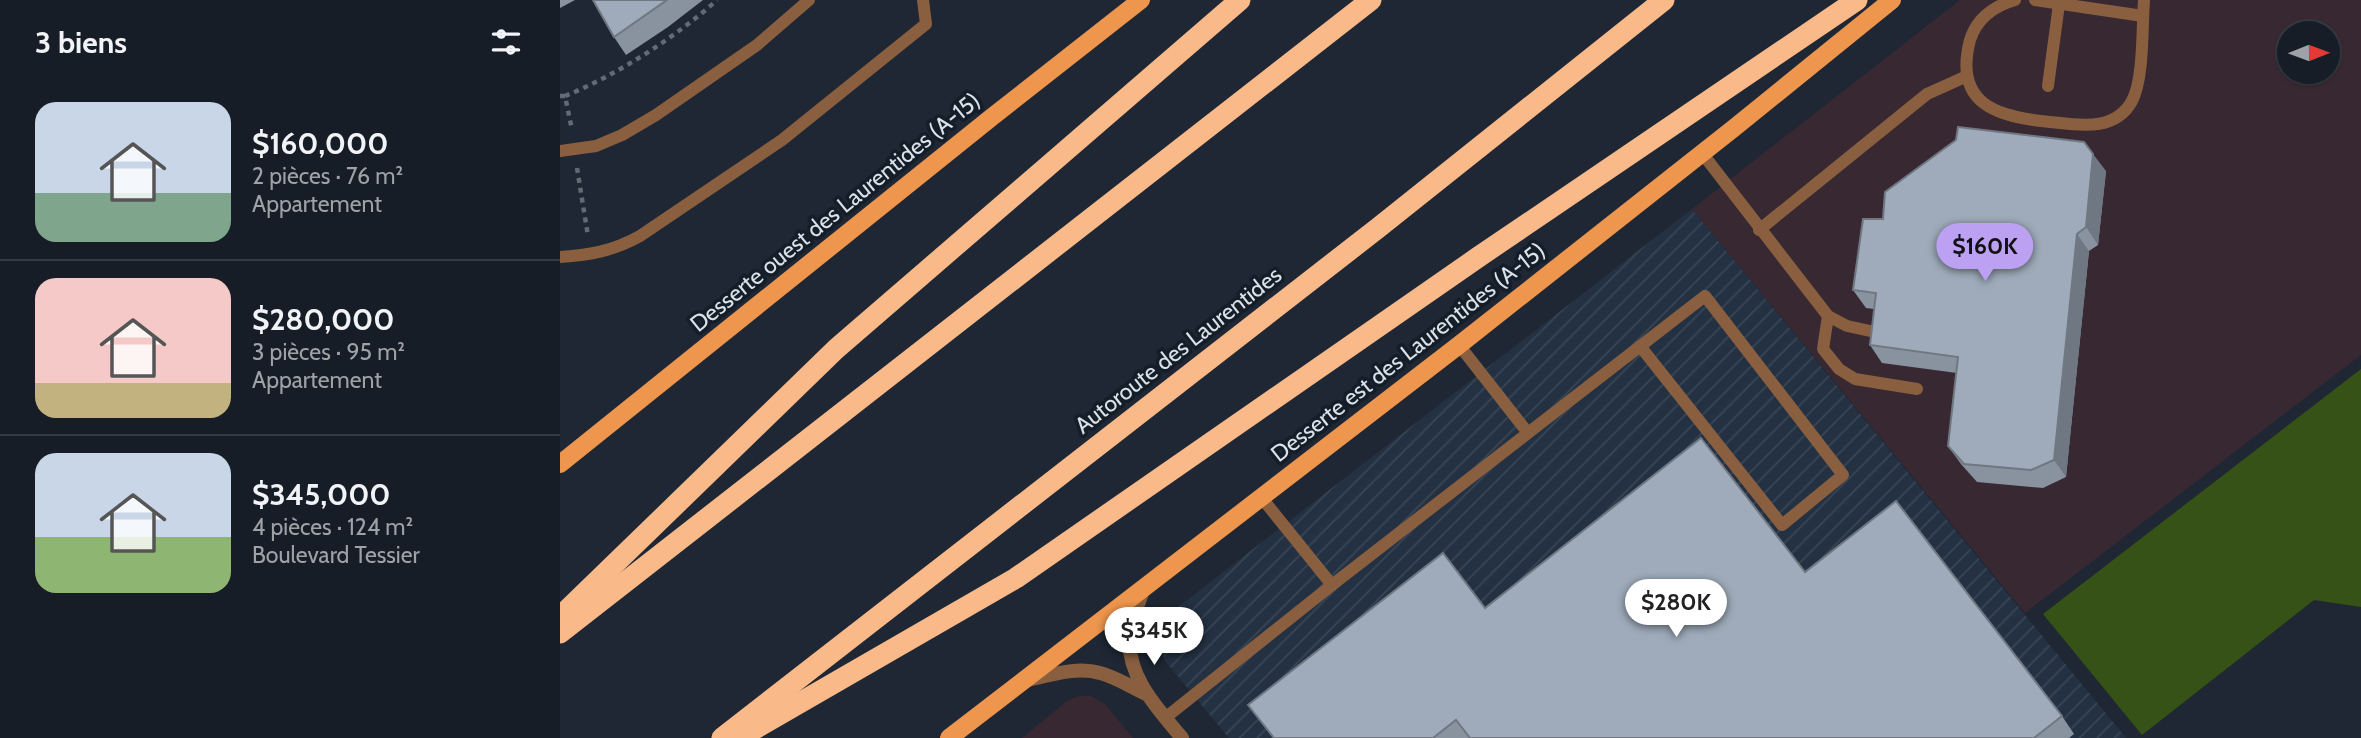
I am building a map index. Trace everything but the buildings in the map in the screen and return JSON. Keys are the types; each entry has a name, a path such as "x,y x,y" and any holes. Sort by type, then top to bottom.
{"highway":[{"path":"560,617 836,349 1241,0"},
{"path":"560,633 1371,0"},
{"name":"Autoroute des Laurentides","path":"722,738 1378,228 1664,0"},
{"path":"739,738 1016,578 1455,272 1857,0"}],"main road":[{"name":"Desserte ouest des Laurentides (A-15)","path":"560,464 1141,0"},
{"name":"Desserte est des Laurentides (A-15)","path":"949,738 1459,345 1892,0"}],"street":[{"path":"1145,586 1134,614 1129,643 1136,671 1146,694 1182,738"},
{"path":"1022,681 1077,671 1093,671 1146,694"}],"lane":[{"path":"560,151 596,146 656,115 757,45 809,0"},
{"path":"560,257 603,253 620,247 782,140 926,24 923,0"},
{"path":"2015,0 2002,4 1983,16 1973,31 1968,51 1967,76 1975,95 1994,111 2015,119 2094,127 2115,119 2132,102 2138,79 2144,0"},
{"path":"2035,0 2143,16"},
{"path":"2048,86 2059,4"},
{"path":"1759,230 1927,94 1967,76"},
{"path":"1702,153 1828,316 1847,326 1875,332"},
{"path":"1165,718 1332,585 1640,346 1705,296 1843,475 1782,525 1640,346"},
{"path":"1828,316 1823,349 1839,369 1855,379 1917,389"},
{"path":"1459,345 1528,433"},
{"path":"1261,497 1332,585"}],"path":[{"path":"573,135 562,96 614,73 653,48 717,0"},
{"path":"577,167 589,238"}],"shaded area":[{"path":"1960,0 2361,0 2361,355 2025,613 1692,209"},
{"path":"1692,209 2126,738 1229,738 1165,661 1156,632 1164,618"},
{"path":"1079,696 1091,696 1105,704 1133,738 1022,738 1067,701"}],"green space":[{"path":"2361,369 2361,607 2314,600 2142,735 2043,614"}]}
